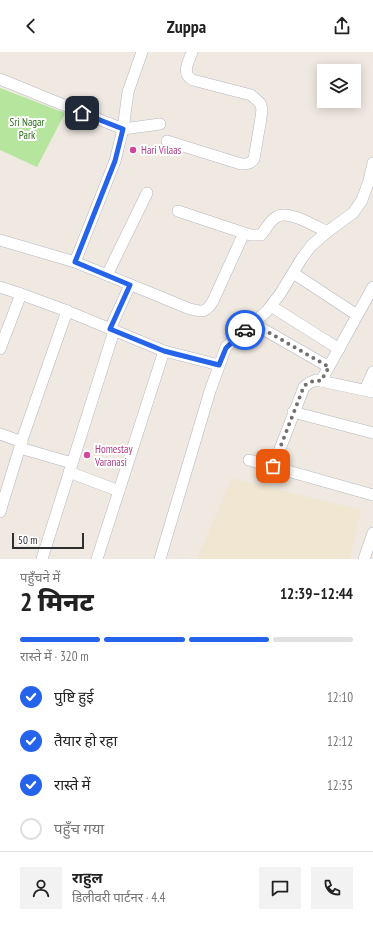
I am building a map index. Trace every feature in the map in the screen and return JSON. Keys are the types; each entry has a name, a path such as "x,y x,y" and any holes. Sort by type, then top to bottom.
{"street":[{"path":"75,262 115,161 123,129 124,112 128,92 141,52"},
{"path":"167,141 241,164 247,164 254,159 262,109 260,103 251,95 193,80 187,77 186,73 192,52"},
{"path":"0,79 123,129 160,124"},
{"path":"160,559 210,391 226,348 254,324 270,306 311,246 353,213 362,200 369,181 373,163"},
{"path":"107,275 147,193"},
{"path":"178,210 252,236 261,234 275,218 282,214 294,216 327,232"},
{"path":"0,240 75,262 190,309 205,311 209,309 244,233"},
{"path":"292,273 358,315"},
{"path":"42,559 112,330 130,285"},
{"path":"0,287 67,311 164,351 219,365"},
{"path":"321,381 358,315 369,303 373,287"},
{"path":"0,350 20,294"},
{"path":"270,306 339,349"},
{"path":"0,512 21,445 67,311"},
{"path":"254,324 329,367"},
{"path":"97,559 164,351"},
{"path":"273,466 293,412 304,386 308,382 316,380 369,391 373,372"},
{"path":"293,412 373,433"},
{"path":"0,434 119,492"},
{"path":"250,460 373,495"},
{"path":"364,559 373,533"}],"shaded area":[{"path":"232,478 361,510 350,559 197,559"}],"green space":[{"name":"Sri Nagar Park","path":"0,88 65,113 37,167 0,150"}],"way so far":[{"path":"245,330 254,324 329,367 321,381 316,380 308,382 304,386 273,466"}],"place":[{"name":"Hari Vilaas","path":"133,150"},
{"name":"Homestay Varanasi","path":"87,455"}],"route":[{"path":"82,113 123,129 115,161 75,262 130,285 110,329 164,351 219,365 226,348 245,330"}]}
